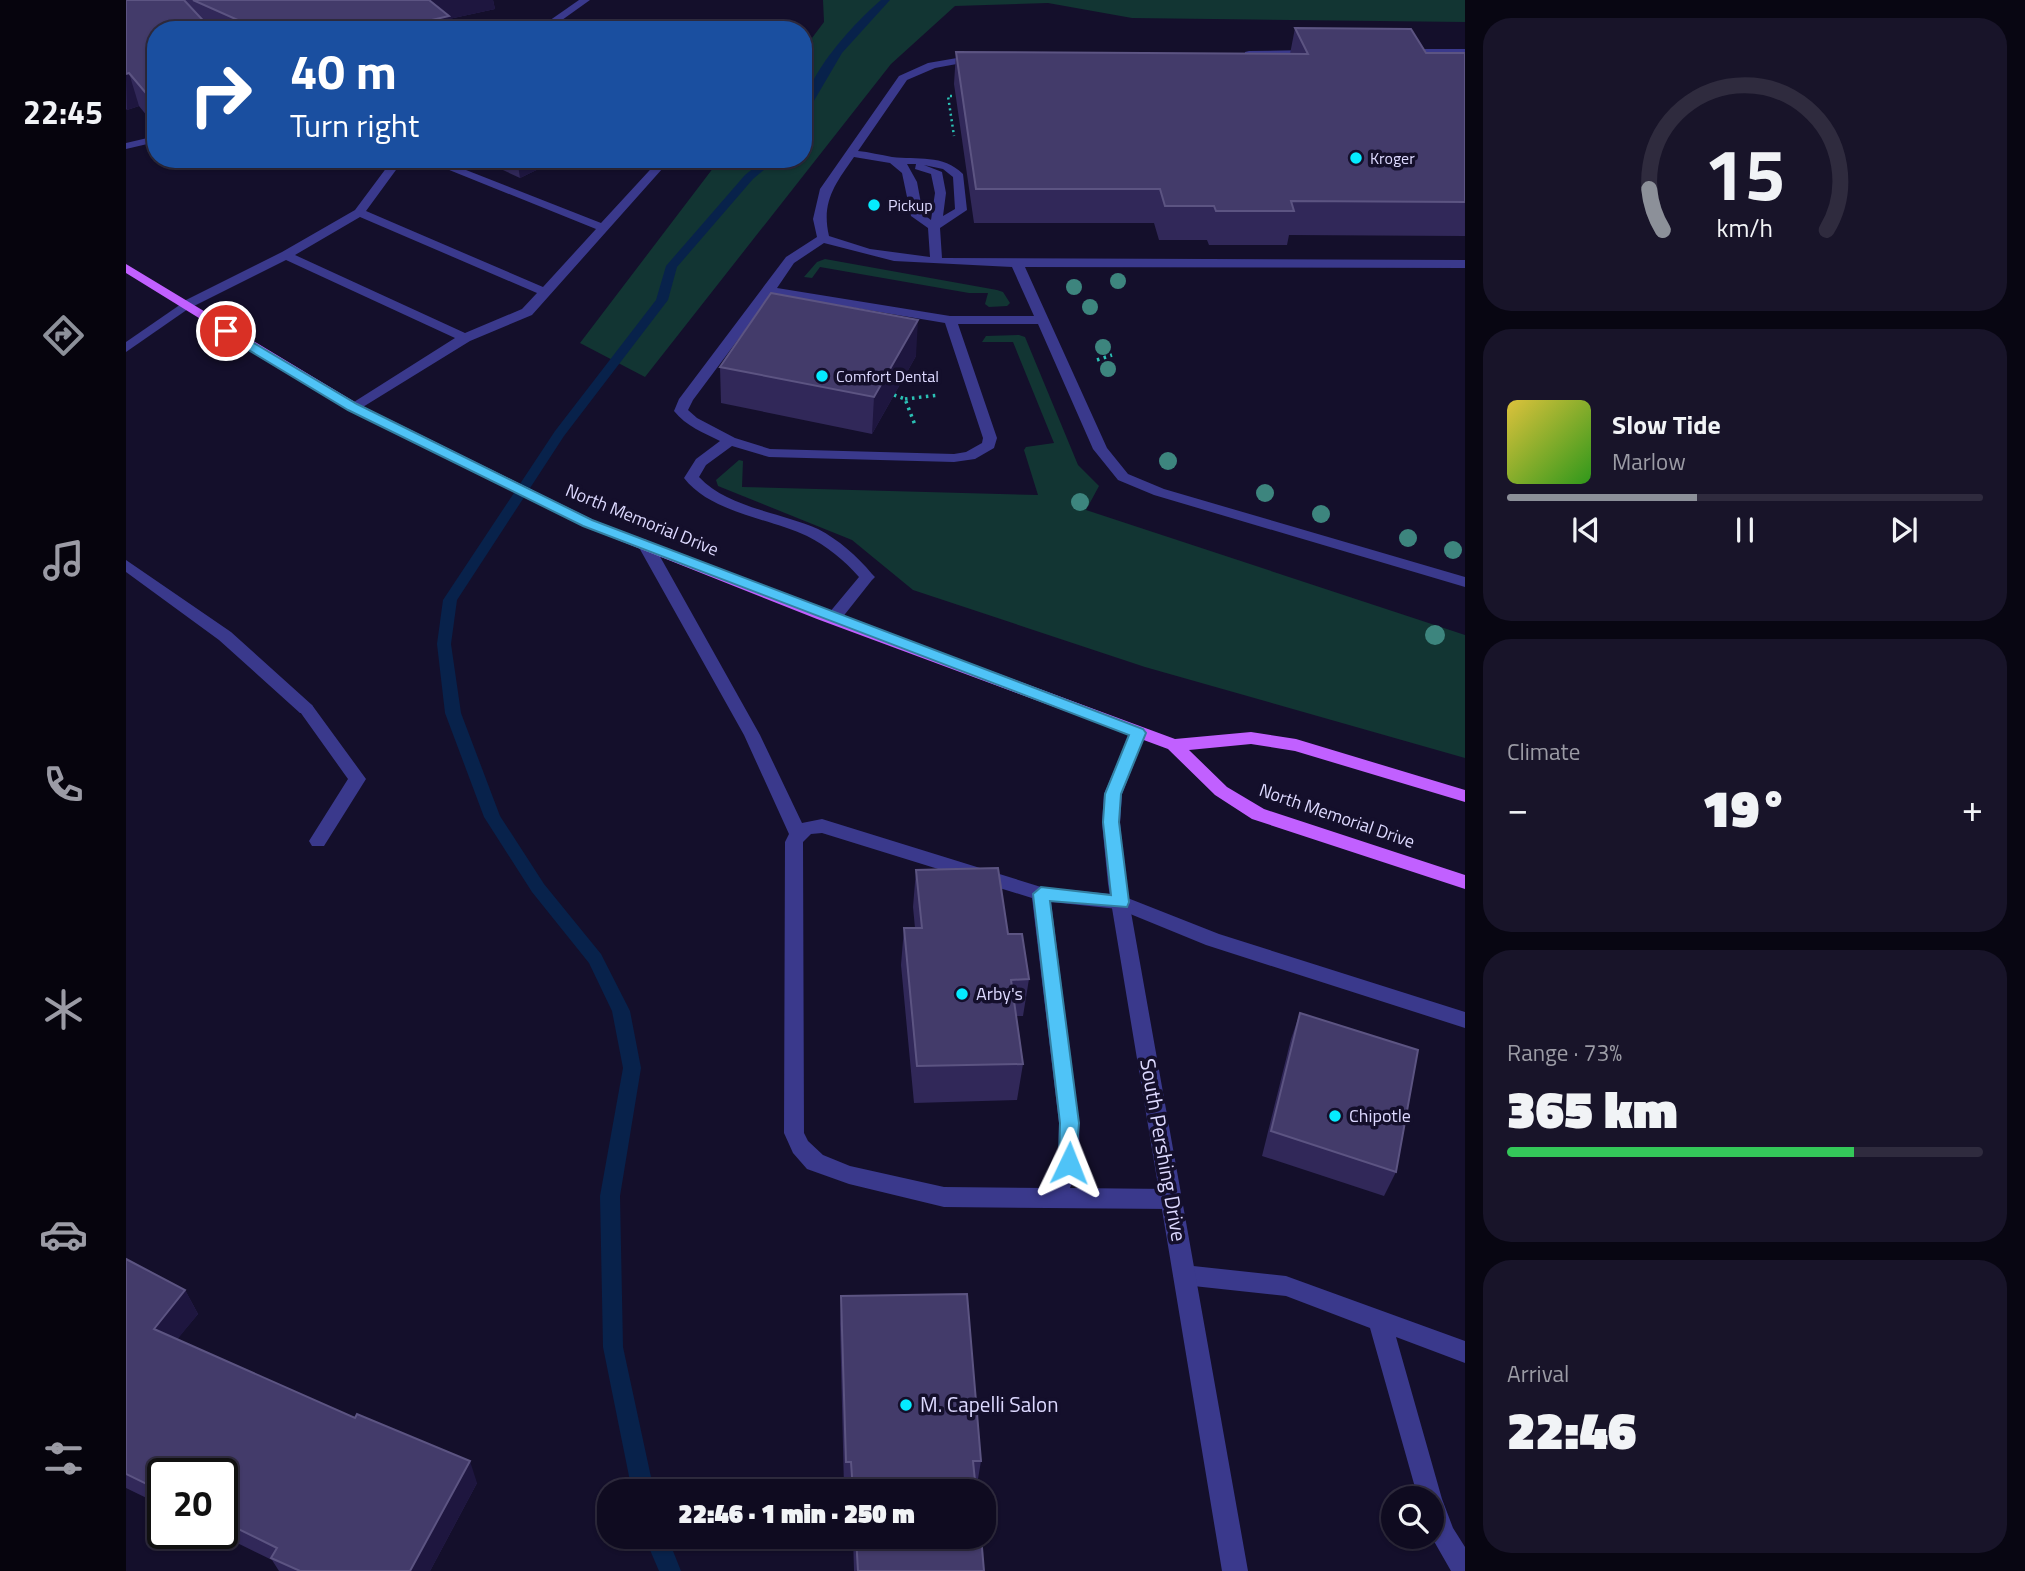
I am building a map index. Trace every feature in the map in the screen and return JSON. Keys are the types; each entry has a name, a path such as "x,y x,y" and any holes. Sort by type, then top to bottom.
{"main road":[{"name":"North Memorial Drive","path":"126,268 184,306 353,407 588,523 832,619 1174,745 1251,738 1296,745 1465,796"},
{"name":"North Memorial Drive","path":"1174,745 1222,791 1258,814 1465,882"}],"street":[{"path":"551,21 571,3 585,0"},
{"path":"1390,52 1465,52"},
{"path":"1240,54 1324,53"},
{"path":"997,56 949,61 904,78 849,153 822,199 819,230 823,237 857,249 936,260 1465,264"},
{"path":"126,146 147,141"},
{"path":"849,153 940,164 951,168 959,176 961,211 934,227"},
{"path":"899,160 913,179 917,216 934,227"},
{"path":"899,160 936,172 942,204 934,227 936,260"},
{"path":"126,348 184,306 286,256 359,212 392,168"},
{"path":"450,168 603,228"},
{"path":"353,407 465,338 527,312 658,168"},
{"path":"359,212 545,292"},
{"path":"823,237 790,260 686,399 681,411 692,421 754,450 786,454 954,458 982,451 989,445 990,438 950,320"},
{"path":"286,256 465,338"},
{"path":"1017,262 1100,450 1123,477 1158,492 1465,582"},
{"path":"769,290 950,320 1044,320"},
{"path":"730,441 701,462 691,478 695,484 713,495 812,532 852,559 867,577 832,619"},
{"path":"645,544 752,735 798,833"},
{"path":"126,565 225,636 306,709 357,779 318,841"},
{"name":"South Pershing Drive","path":"1138,733 1113,794 1111,822 1121,902 1235,1571"},
{"path":"1171,1199 944,1197 849,1175 815,1161 800,1147 793,1133 794,842 798,833 809,827 822,826 1041,894 1121,902 1213,940 1465,1020"},
{"path":"1041,894 1070,1142 1069,1163 1055,1198"},
{"path":"1184,1275 1286,1286 1465,1352"},
{"path":"1380,1322 1427,1486"},
{"path":"1444,1537 1465,1570"}],"green space":[{"path":"823,0 1465,0 1465,22 1132,18 1048,3 955,6 891,64 812,165 812,38 824,22"},
{"path":"713,168 809,168 645,377 580,343"},
{"path":"825,259 997,290 1003,292 1010,303 1007,306 989,307 985,304 988,293 969,293 820,267 812,278 804,277 817,262"},
{"path":"986,336 1025,337 1078,465 1099,486 1086,510 1465,635 1465,758 1145,667 913,590 852,540 718,486 716,480 739,460 743,461 742,487 1038,495 1024,450 1026,447 1054,443 1013,342 982,342"}],"building":[{"path":"126,0 184,0 204,21 147,21 147,94 129,73 126,74"},
{"path":"193,0 429,0 449,16 428,21 240,21"},
{"path":"1295,28 1411,29 1426,53 1465,53 1465,202 1291,201 1294,211 1216,211 1214,206 1165,206 1160,189 976,189 956,52 1308,54"},
{"path":"771,293 918,320 874,397 720,367"},
{"name":"Arby's","path":"998,868 1008,934 1022,934 1029,979 1011,980 1023,1064 917,1066 904,928 922,928 916,870"},
{"name":"Chipotle","path":"1300,1013 1418,1050 1396,1172 1271,1131"},
{"path":"126,1259 185,1290 154,1329 355,1418 357,1414 470,1461 410,1571 300,1571 271,1558 277,1548 238,1529 238,1458 147,1458 147,1484 126,1474"},
{"name":"M. Capelli Salon","path":"967,1294 981,1461 973,1461 975,1479 852,1479 851,1462 846,1462 841,1296"},
{"path":"857,1549 982,1549 984,1571 858,1571"}],"waterway":[{"path":"812,93 839,51 886,0"},
{"path":"640,1479 613,1347 610,1196 632,1068 621,1011 595,959 538,888 492,817 453,713 444,644 450,600 559,434 662,300 672,266 749,177 760,168"},
{"path":"661,1549 670,1571"}],"place":[{"name":"Kroger","path":"1356,158"},
{"name":"Pickup","path":"874,205"},
{"name":"Comfort Dental","path":"822,376"},
{"name":"Arby's","path":"962,994"},
{"name":"Chipotle","path":"1335,1116"},
{"name":"M. Capelli Salon","path":"906,1405"}],"route":[{"path":"226,331 353,407 504,484 588,523 823,615 1138,733 1113,794 1111,822 1121,902 1041,894 1069,1123 1069,1163"}]}
